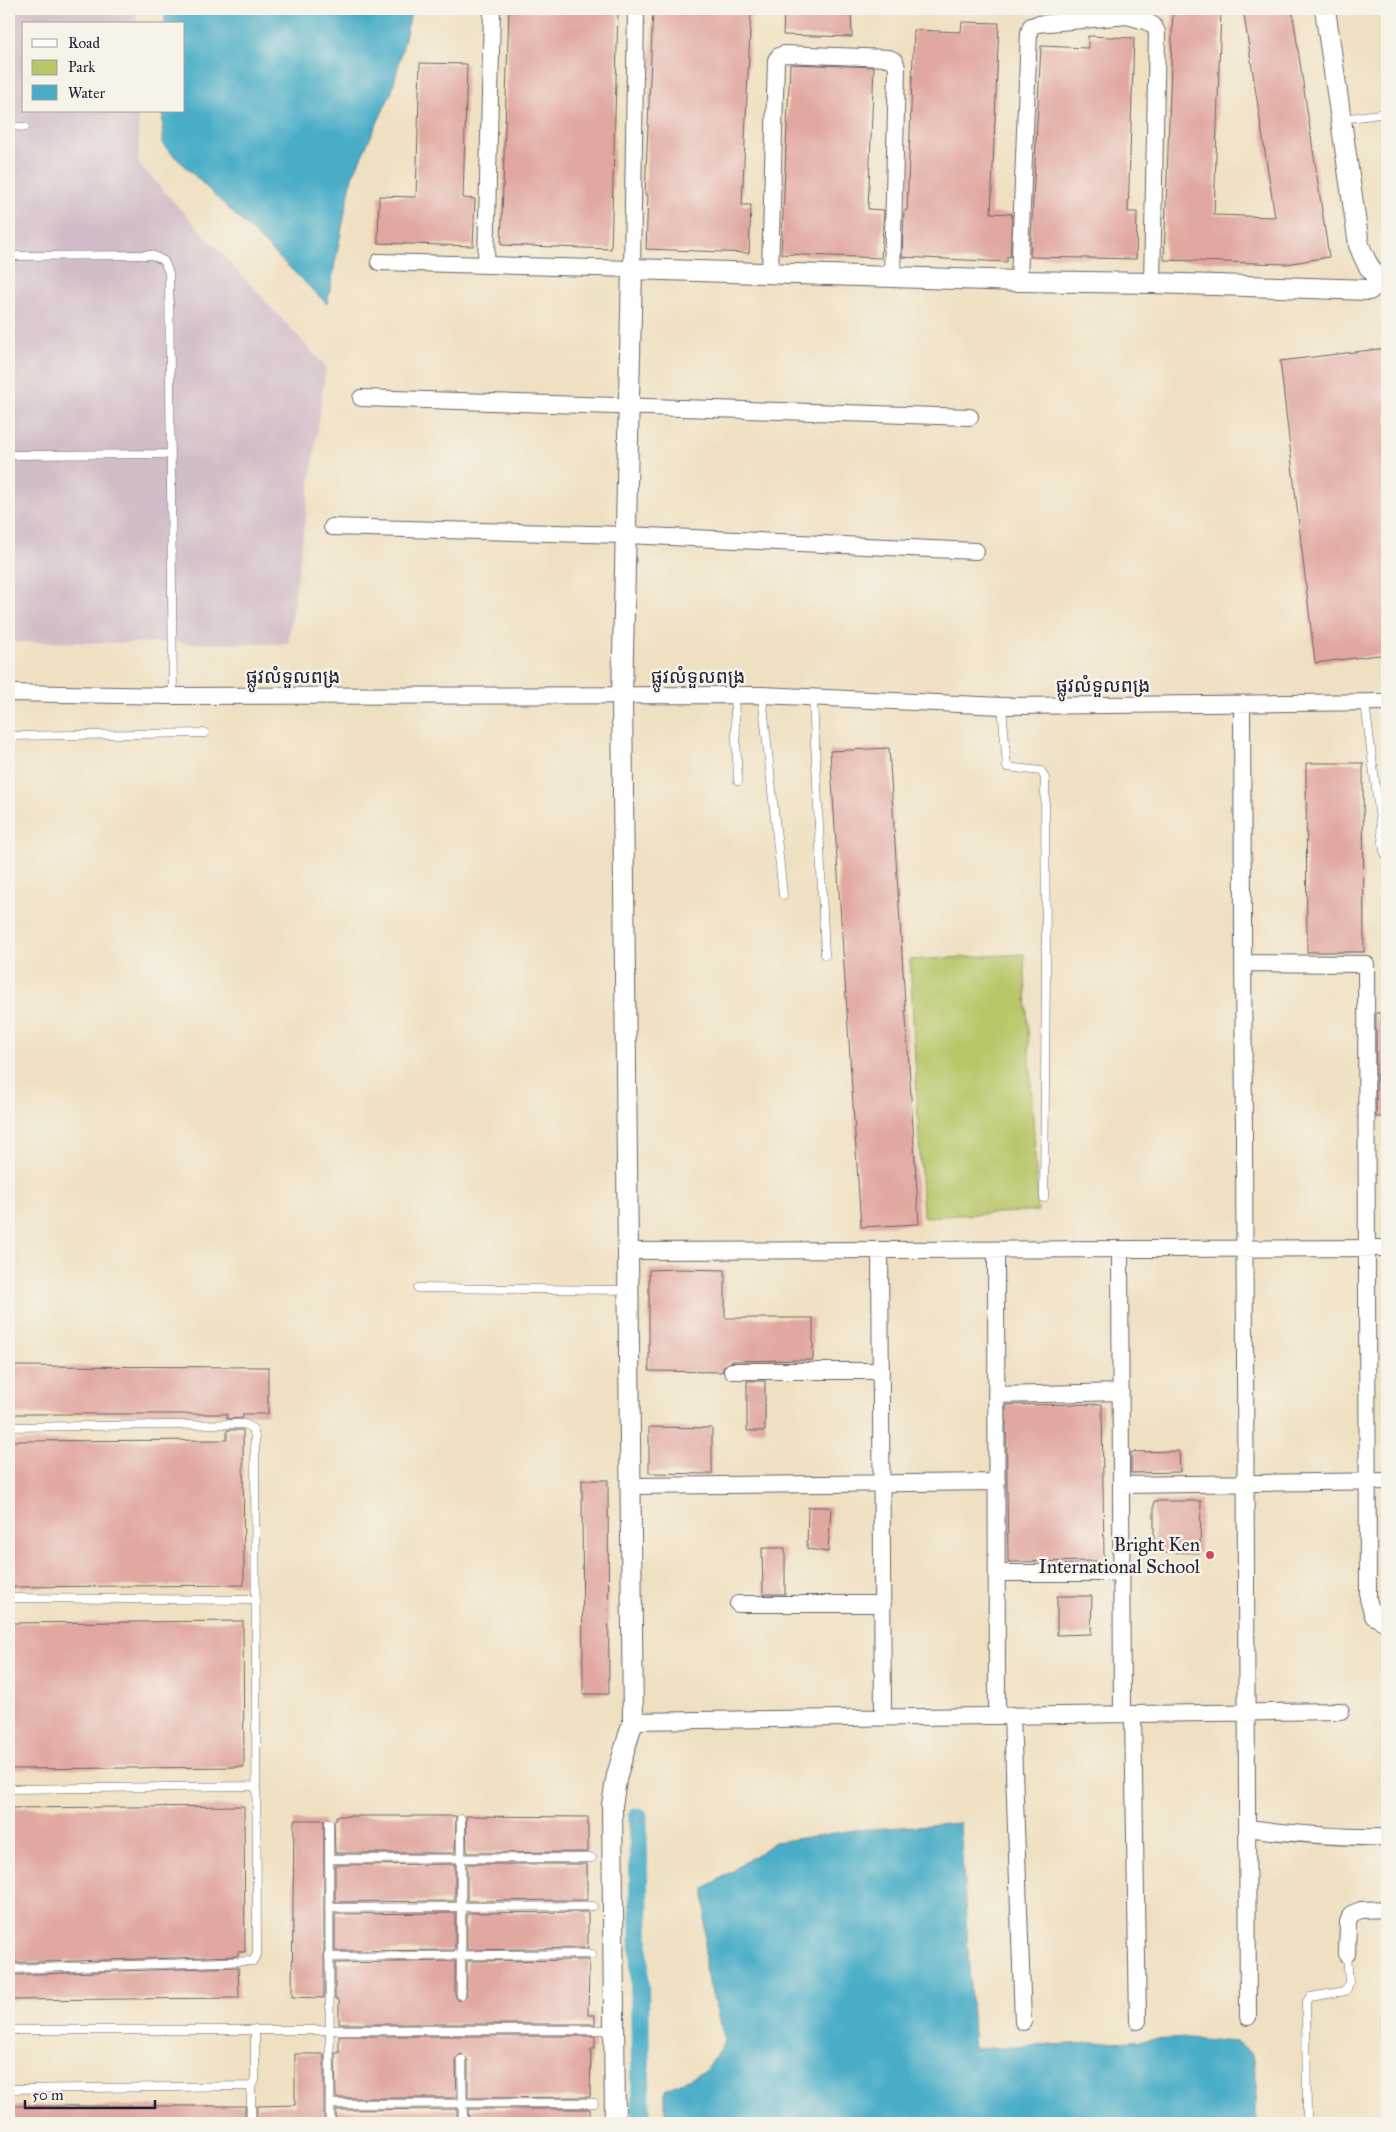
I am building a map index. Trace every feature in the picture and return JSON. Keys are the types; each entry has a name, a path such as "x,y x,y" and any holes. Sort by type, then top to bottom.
{"street":[{"path":"486,265 492,9"},
{"path":"615,2123 612,1805 618,1775 633,1722 622,696 636,9"},
{"path":"379,262 1019,281 1152,282 1369,290 1384,282 1367,266 1359,245 1326,9"},
{"path":"1019,281 1030,32 1032,26 1127,16 1145,20 1153,25 1157,32 1152,282"},
{"path":"770,273 776,60 778,56 794,54 889,58 895,61 897,78 892,277"},
{"path":"361,398 970,417"},
{"path":"332,527 626,535 976,551"},
{"name":"ផ្លូវលំទួលពង្រ","path":"9,693 173,696 762,695 1002,706 1387,702"},
{"path":"1242,704 1248,2017"},
{"path":"1243,963 1366,964 1368,1599 1374,1616 1387,1624"},
{"path":"628,1251 1387,1248"},
{"path":"996,1250 997,1573 1023,2022"},
{"path":"1120,1250 1121,1573 1138,2021"},
{"path":"880,1251 883,1718"},
{"path":"732,1371 881,1371"},
{"path":"996,1395 1120,1392"},
{"path":"1121,1485 1387,1481"},
{"path":"631,1486 997,1482"},
{"path":"997,1573 1121,1573"},
{"path":"738,1604 883,1604"},
{"path":"633,1722 1341,1711"},
{"path":"1247,1828 1302,1835 1352,1838 1387,1837"},
{"path":"1347,1954 1348,1922 1351,1914 1361,1910 1387,1909"}],"lane":[{"path":"1341,119 1387,112"},
{"path":"9,126 25,127"},
{"path":"9,256 152,255 164,261 169,273 173,696"},
{"path":"9,455 171,454"},
{"path":"734,695 738,781"},
{"path":"762,695 783,895"},
{"path":"812,698 825,954"},
{"path":"1364,703 1382,842 1387,857"},
{"path":"1002,706 1007,767 1041,771 1045,778 1044,1198"},
{"path":"9,736 205,733"},
{"path":"418,1288 628,1290"},
{"path":"9,1426 245,1424 253,1429 255,1437 254,1600 257,1954 253,1961 9,1969"},
{"path":"9,1598 254,1600"},
{"path":"9,1789 255,1786"},
{"path":"461,1820 461,1995"},
{"path":"329,1824 330,2123"},
{"path":"329,1859 592,1858"},
{"path":"329,1908 593,1906"},
{"path":"329,1957 592,1954"},
{"path":"1307,2123 1306,2003 1310,1996 1346,1991 1349,1983 1347,1954"},
{"path":"251,2123 251,2086 255,2081 255,2029"},
{"path":"9,2030 614,2030"},
{"path":"462,2060 463,2123"},
{"path":"9,2089 251,2086"},
{"path":"330,2104 594,2103"}],"shaded area":[{"path":"9,9 137,9 137,22 22,22 22,112 138,112 139,164 326,367 288,644 9,642"}],"green space":[{"path":"1024,954 1038,1211 923,1217 910,960"}],"water":[{"path":"165,9 412,9 392,91 352,177 327,304 162,144 163,112 185,112 185,22 165,22"},
{"path":"960,1823 974,2049 1188,2038 1238,2042 1252,2054 1256,2079 1256,2123 665,2123 665,2090 705,2071 725,2041 705,1968 705,1889 775,1842 855,1830"}],"building":[{"path":"653,9 751,9 742,205 751,205 749,253 646,249 648,195 645,195"},
{"path":"784,9 851,9 852,37 783,35"},
{"path":"1173,9 1221,9 1214,215 1275,217 1243,9 1292,9 1329,257 1286,264 1164,260"},
{"path":"509,10 618,13 611,249 501,245"},
{"path":"962,22 999,23 991,213 1012,214 1010,257 1007,256 1007,262 902,257 904,211 907,210 914,30 961,32"},
{"path":"1088,36 1134,38 1128,212 1137,212 1136,259 1030,257 1041,46 1088,48"},
{"path":"420,63 467,64 463,198 475,199 473,246 378,243 379,196 416,197"},
{"path":"790,64 874,67 868,209 884,210 881,258 781,254"},
{"path":"1387,348 1387,654 1315,663 1280,361"},
{"path":"889,748 919,1224 861,1227 830,751"},
{"path":"1306,763 1363,763 1364,952 1307,952"},
{"path":"1376,1013 1384,1013 1387,1048 1387,1117 1376,1117"},
{"path":"649,1270 725,1270 725,1318 813,1318 813,1360 732,1361 724,1366 722,1372 649,1371"},
{"path":"9,1366 268,1367 268,1414 243,1414 243,1418 227,1419 227,1414 9,1414"},
{"path":"747,1381 765,1381 765,1431 747,1431"},
{"path":"1102,1404 1104,1561 1008,1562 1006,1405"},
{"path":"649,1427 712,1428 712,1474 649,1473"},
{"path":"227,1430 243,1430 244,1585 9,1587 9,1441 227,1440"},
{"path":"1179,1451 1180,1472 1131,1473 1131,1452"},
{"path":"582,1480 608,1480 609,1694 583,1694"},
{"path":"1154,1501 1201,1501 1200,1553 1154,1552"},
{"path":"808,1507 831,1507 828,1552 807,1549"},
{"path":"762,1548 785,1548 785,1594 763,1594"},
{"path":"1057,1596 1092,1596 1091,1634 1057,1635"},
{"path":"243,1621 244,1767 9,1769 9,1623"},
{"path":"244,1806 245,1952 238,1952 238,1956 9,1963 9,1808"},
{"path":"336,1816 456,1816 455,1853 335,1853 334,1820 336,1820"},
{"path":"466,1816 588,1817 588,1852 467,1853"},
{"path":"294,1820 324,1820 324,1998 292,1997"},
{"path":"455,1864 455,1901 335,1902 335,1865"},
{"path":"467,1864 587,1864 587,1900 467,1901"},
{"path":"588,1912 588,1948 467,1950 467,1913"},
{"path":"455,1913 455,1950 335,1951 335,1914"},
{"path":"589,1960 588,2015 595,2015 595,2024 339,2024 339,2000 335,1998 335,1963 455,1961 455,1995 461,2001 467,1995 467,1961"},
{"path":"238,1967 239,1998 9,2000 9,1975"},
{"path":"339,2036 595,2036 595,2049 591,2049 590,2097 468,2098 468,2060 462,2054 456,2060 457,2098 336,2098 335,2053 339,2053"},
{"path":"295,2054 324,2054 324,2123 257,2123 257,2106 295,2105"},
{"path":"9,2106 245,2106 245,2123 9,2123"},
{"path":"457,2109 457,2123 336,2123 336,2110"},
{"path":"468,2109 590,2109 590,2123 469,2123"}],"waterway":[{"path":"638,1817 641,2123"}],"place":[{"name":"Bright Ken International School","path":"1210,1555"}]}
